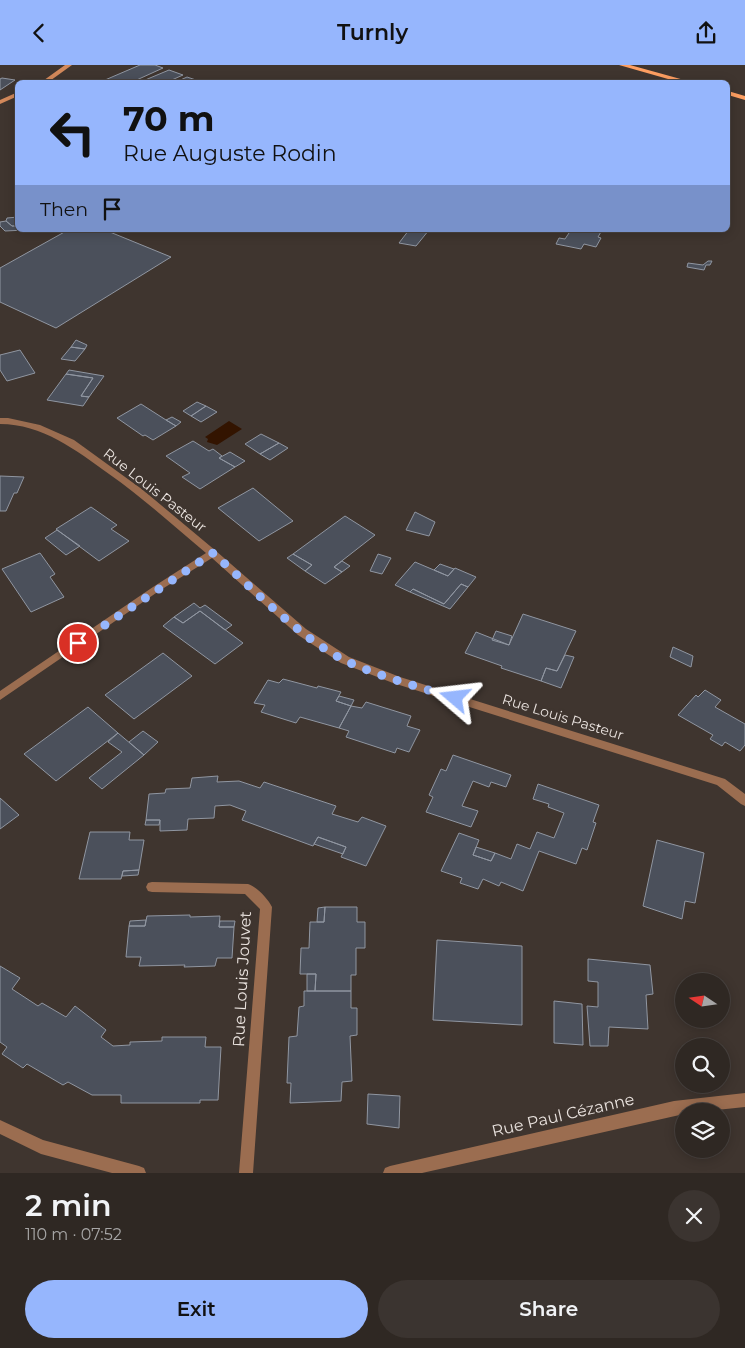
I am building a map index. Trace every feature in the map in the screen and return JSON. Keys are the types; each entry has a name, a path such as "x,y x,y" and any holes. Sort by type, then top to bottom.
{"main road":[{"path":"622,65 680,80"},
{"path":"730,94 745,98"}],"street":[{"path":"46,80 69,65"},
{"path":"0,102 15,96"},
{"name":"Rue Louis Pasteur","path":"0,421 36,427 71,442 140,492 213,553 302,632 345,660 398,680 721,782 745,801"},
{"path":"0,696 156,589 213,553"},
{"name":"Rue Louis Jouvet","path":"152,887 248,889 266,907 246,1173"},
{"name":"Rue Paul Cézanne","path":"390,1173 674,1108 745,1100"},
{"path":"0,1127 40,1147 139,1173"}],"shaded area":[{"path":"229,421 242,429 217,445 207,442 208,439 205,437"}],"building":[{"path":"140,65 155,65 163,68 137,80 105,80"},
{"path":"169,70 183,75 172,80 145,80"},
{"path":"187,77 196,80 180,80"},
{"path":"0,79 15,80 0,90"},
{"path":"15,217 15,226 6,221 7,218"},
{"path":"6,221 15,226 15,231 5,231 0,226 0,222"},
{"path":"64,232 110,232 171,257 56,328 0,302 0,268"},
{"path":"407,232 427,232 416,246 399,243"},
{"path":"570,232 601,232 598,237 601,238 596,247 584,244 581,249 556,244 559,238 565,239"},
{"path":"708,261 712,261 710,265 706,265 704,270 687,267 688,263 703,265"},
{"path":"76,340 87,345 85,349 71,347"},
{"path":"71,347 85,349 75,361 61,359"},
{"path":"20,350 35,373 7,381 0,370 0,355"},
{"path":"69,370 104,376 89,397 81,396 93,378 66,374"},
{"path":"66,374 93,378 81,396 89,397 83,406 47,400"},
{"path":"197,402 206,406 191,416 183,411"},
{"path":"141,404 176,426 153,440 145,435 143,436 117,418"},
{"path":"206,406 217,412 201,422 191,416"},
{"path":"172,417 181,422 176,426 166,420"},
{"path":"261,434 279,443 260,454 245,444"},
{"path":"193,441 209,451 213,449 222,456 219,458 235,467 200,489 182,477 190,473 166,456"},
{"path":"279,443 288,448 270,460 260,454"},
{"path":"230,452 245,461 235,467 219,458"},
{"path":"0,476 24,477 6,511 0,511"},
{"path":"253,488 293,521 259,541 218,508"},
{"path":"91,507 117,525 111,529 129,541 99,561 56,529"},
{"path":"415,512 435,522 429,536 406,530"},
{"path":"345,516 375,535 334,567 342,572 325,584 305,571 312,565 293,554"},
{"path":"57,530 80,546 66,555 45,538"},
{"path":"40,553 55,574 50,577 64,597 31,612 2,569"},
{"path":"293,554 312,565 305,571 287,558"},
{"path":"378,554 391,558 382,574 370,571"},
{"path":"342,561 350,566 342,572 334,567"},
{"path":"415,562 448,576 455,568 476,577 468,587 461,584 444,604 413,589 410,592 395,585"},
{"path":"440,564 454,569 448,576 434,570"},
{"path":"461,584 468,587 450,609 410,592 413,589 444,604"},
{"path":"194,603 200,608 205,605 232,625 225,630 200,611 183,623 174,617"},
{"path":"200,611 243,643 215,664 163,626 174,617 183,623"},
{"path":"523,614 576,631 557,671 546,668 541,681 501,668 502,666 465,653 476,632 509,645"},
{"path":"496,631 512,636 509,645 492,640"},
{"path":"673,647 693,656 691,667 670,657"},
{"path":"163,653 192,676 134,719 105,695"},
{"path":"565,655 574,657 561,688 541,681 546,668 557,671"},
{"path":"283,679 341,692 336,701 351,706 339,728 300,717 296,723 261,712 265,705 254,703 268,680 279,683"},
{"path":"705,690 721,700 715,707 745,724 745,745 740,751 725,742 722,746 710,739 713,735 678,715 696,695 698,697"},
{"path":"339,696 354,700 351,706 336,701"},
{"path":"366,702 411,716 407,726 420,730 409,752 397,748 395,753 346,737 349,731 339,728 351,706 362,708"},
{"path":"88,707 118,733 56,781 24,754"},
{"path":"143,731 158,742 144,755 129,742"},
{"path":"118,733 144,755 102,789 89,778 122,752 108,742"},
{"path":"453,755 511,775 506,787 491,782 489,787 473,781 462,806 478,811 471,827 426,812 433,797 429,795 441,769 446,771"},
{"path":"218,776 217,782 239,781 260,788 264,782 336,806 332,814 358,822 362,817 386,826 366,866 341,857 346,847 318,837 313,846 242,820 246,811 230,805 215,806 214,818 188,819 187,830 160,831 160,820 146,820 149,794 165,793 166,789 190,788 192,778"},
{"path":"538,784 599,805 593,822 596,823 587,850 582,848 576,864 539,851 523,891 501,882 499,886 483,879 478,889 460,883 462,878 441,871 459,833 479,840 473,855 491,861 495,853 511,859 517,844 530,849 537,832 554,838 564,813 548,807 549,804 533,799"},
{"path":"0,798 19,815 0,829"},
{"path":"146,820 160,820 159,825 145,825"},
{"path":"90,832 130,832 129,840 144,840 139,870 123,871 121,879 79,879"},
{"path":"318,837 346,847 343,854 314,844"},
{"path":"657,840 704,853 695,903 685,901 682,919 643,906"},
{"path":"476,847 495,853 491,861 473,855"},
{"path":"139,870 138,875 122,876 123,871"},
{"path":"325,907 357,907 357,922 365,922 365,948 356,948 356,975 351,975 351,991 315,991 316,974 300,974 301,948 309,948 310,922 324,922"},
{"path":"325,907 324,922 317,922 318,908"},
{"path":"190,915 190,917 220,916 219,927 234,927 232,958 217,958 215,966 184,967 185,965 139,966 141,957 126,957 129,926 145,926 147,916"},
{"path":"146,920 145,926 129,926 130,921"},
{"path":"220,921 235,921 234,927 219,927"},
{"path":"437,940 522,946 522,1025 433,1020"},
{"path":"588,959 650,965 653,994 646,995 648,1029 609,1027 608,1046 590,1046 587,1006 598,1007 598,982 588,981"},
{"path":"0,966 20,978 12,989 38,1006 42,1003 66,1017 75,1006 106,1030 101,1037 113,1046 130,1045 130,1042 162,1041 162,1037 206,1037 205,1047 221,1047 218,1100 200,1100 200,1103 121,1103 121,1095 92,1095 68,1082 63,1085 27,1064 23,1068 2,1054 7,1047 0,1042"},
{"path":"307,974 316,974 315,991 307,991"},
{"path":"304,991 351,991 351,1008 357,1008 357,1035 350,1036 352,1081 342,1082 341,1101 290,1103 291,1083 287,1083 289,1037 297,1036 299,1007 304,1006"},
{"path":"554,1001 582,1004 583,1045 554,1043"},
{"path":"368,1094 400,1096 399,1128 367,1124"}],"route":[{"path":"78,643 156,589 213,553 302,632 345,660 398,680 455,698"}]}
